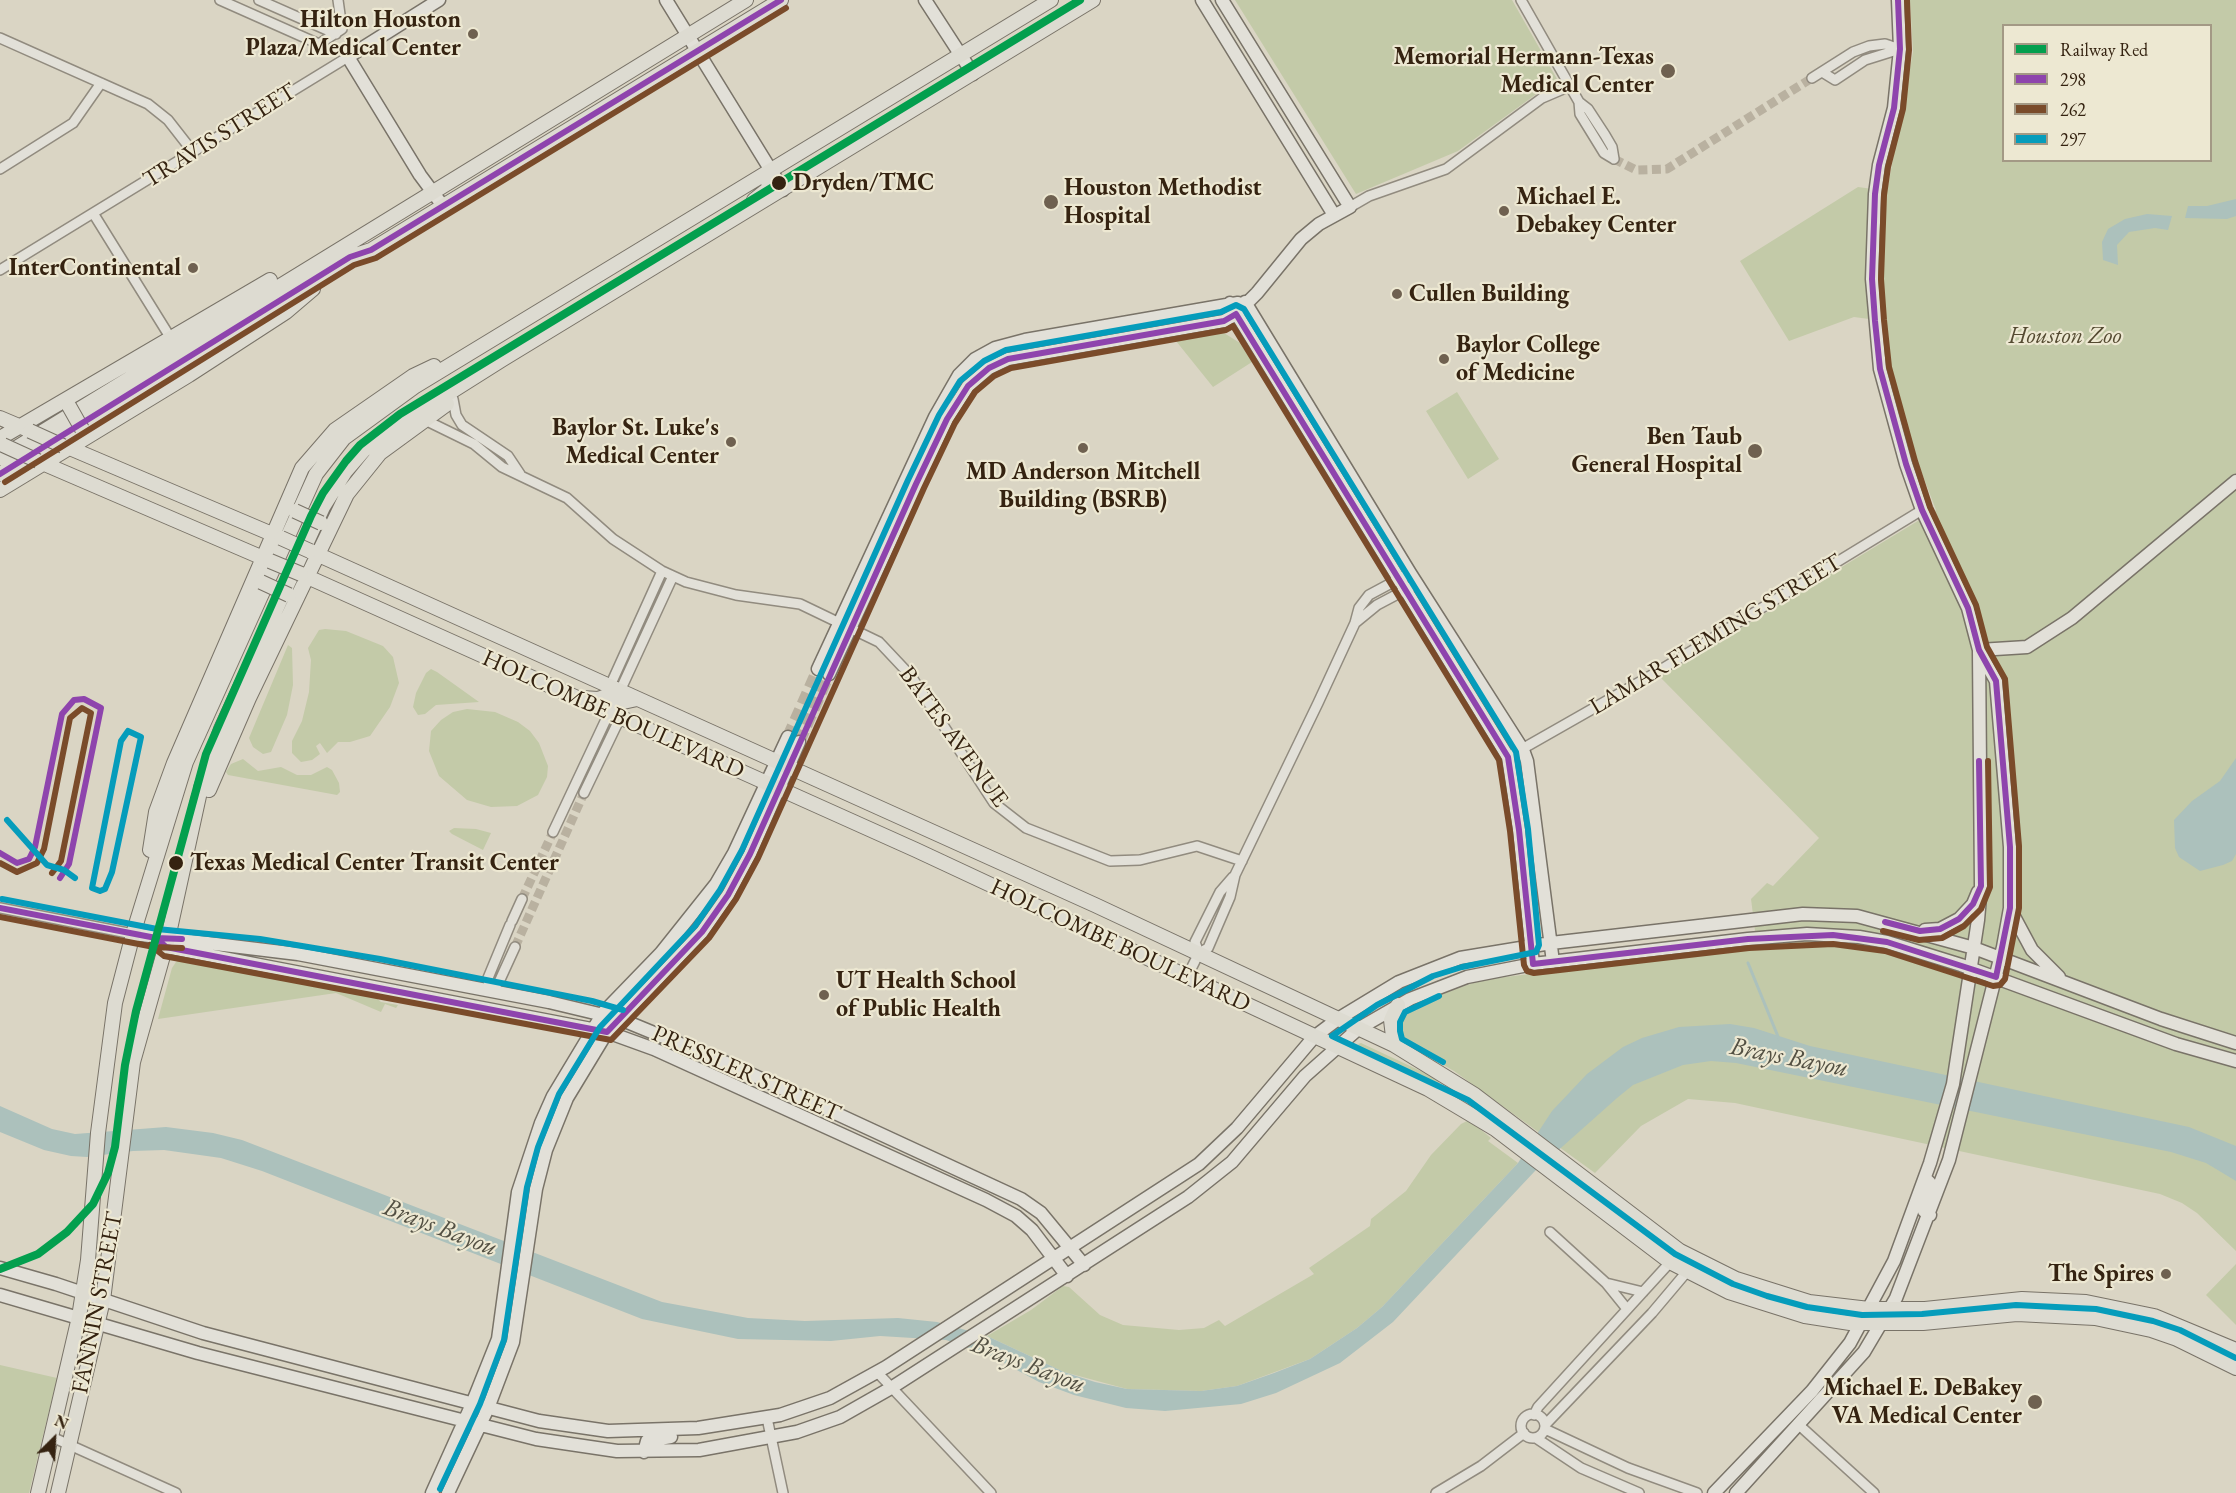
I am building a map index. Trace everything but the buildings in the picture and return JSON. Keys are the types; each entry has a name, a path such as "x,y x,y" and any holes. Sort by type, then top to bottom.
{"main road":[{"path":"0,474 346,252 432,192 746,0"},
{"path":"1,446 170,338 321,252 371,250 781,0"},
{"name":"FANNIN STREET","path":"38,1493 79,1317 92,1212 102,1099 115,1003 133,934 186,762 316,474 344,438 414,387 1051,0"},
{"name":"FANNIN STREET","path":"58,1493 103,1300 133,1062 183,864 221,729 332,490 364,450 381,436 503,359 1093,0"},
{"path":"709,235 713,226 763,195 770,184 770,171"},
{"path":"630,283 626,274 628,267 633,261 660,244 664,235"},
{"path":"0,490 286,312 346,252"},
{"path":"1,446 346,252"},
{"path":"556,327 563,317 608,288 612,277 607,269"},
{"path":"140,909 156,812 174,763 246,596 277,536 286,499 302,468 335,430 412,376 490,340"},
{"path":"204,793 291,615 304,576 327,522 361,473 380,453 503,359"},
{"path":"70,401 82,429 99,430"},
{"name":"HOLCOMBE BOULEVARD","path":"0,418 277,536 615,688 1199,953 1394,1045 1446,1075 1505,1117 1680,1251 1736,1279 1818,1304 1869,1309 1890,1310 2022,1299 2086,1302 2154,1316 2236,1350"},
{"name":"HOLCOMBE BOULEVARD","path":"1,446 266,559 916,850 1428,1089 1495,1129 1670,1262 1729,1293 1805,1316 1861,1324 1923,1323 2017,1314 2084,1317 2151,1330 2215,1356 2236,1368"},
{"path":"286,499 295,511 327,522"},
{"path":"246,596 261,582 290,595 291,615"},
{"path":"577,698 598,699 615,688"},
{"path":"615,715 614,704 637,699"},
{"path":"916,850 926,829"},
{"path":"1394,1045 1391,1020 1398,1005"},
{"path":"2084,1317 2086,1302"},
{"path":"2215,1356 2223,1344"}],"street":[{"path":"220,0 319,44 342,29 338,0"},
{"path":"259,0 336,34"},
{"name":"TRAVIS STREET","path":"0,270 440,0"},
{"path":"666,0 783,190"},
{"path":"925,0 973,74"},
{"path":"1202,0 1334,215"},
{"path":"1521,0 1578,102 1580,114 1604,153 1614,159 1612,147 1605,135 1588,109 1578,102"},
{"path":"1736,1493 1864,1352 1890,1310 1930,1215 1970,1088 1981,1032 2001,958 2010,908 2009,836 1996,681 1979,650 1968,608 1922,510 1906,464 1880,369 1872,279 1875,194 1879,165 1894,108 1900,49 1898,0"},
{"path":"1211,15 1224,3 1350,207"},
{"path":"0,38 135,97 159,111 179,132 193,153"},
{"path":"1812,78 1853,52 1869,46 1885,44 1900,49"},
{"path":"1822,72 1835,80 1861,62 1900,49"},
{"path":"348,57 443,206"},
{"path":"0,169 73,123 101,83"},
{"path":"824,671 947,419 968,386 989,368 1008,358 1039,351 1224,321 1236,314 1245,302 1257,293 1301,239 1334,215 1369,196 1446,169 1542,98 1569,86"},
{"path":"1279,125 1294,117"},
{"path":"93,213 170,338"},
{"path":"845,626 935,417 959,375 975,359 995,348 1025,340 1245,302"},
{"path":"1245,302 1413,579 1523,750 1527,761 1553,962"},
{"path":"1230,303 1508,757 1519,830 1533,964"},
{"name":"BATES AVENUE","path":"453,399 456,415 462,425 508,456 520,474"},
{"name":"BATES AVENUE","path":"425,420 474,444 502,467 567,498 613,539 662,571 736,595 800,604 879,642 902,664 994,803 1026,828 1110,861 1140,860 1197,846 1242,861"},
{"path":"1979,650 2027,647 2072,618 2236,481"},
{"name":"LAMAR FLEMING STREET","path":"1508,757 1652,675 1922,510"},
{"path":"615,688 662,571"},
{"path":"615,688 673,576"},
{"path":"1187,977 1199,953 1208,948 1230,897 1235,876 1355,623 1359,608 1369,595 1397,579 1413,579"},
{"path":"1355,623 1377,605 1404,590 1413,579"},
{"path":"1714,1493 1812,1391 1850,1343 1894,1261 1925,1178 1953,1084 1964,1028 1981,885 1977,677 1979,650"},
{"path":"553,832 591,753 615,715"},
{"path":"584,793 602,758 615,715"},
{"path":"433,1492 498,1339 518,1192 541,1123 567,1070 603,1013 695,913 722,873 765,784 782,764 794,740"},
{"path":"591,753 602,758"},
{"path":"448,1493 488,1408 513,1342 535,1195 554,1128 576,1082 607,1032 688,946 728,895 778,790 782,764"},
{"path":"1199,953 1195,942 1220,892 1235,876"},
{"path":"1920,931 1940,928 1959,919 1973,904 1981,885"},
{"path":"486,1007 489,991 488,978 522,899"},
{"name":"PRESSLER STREET","path":"0,908 133,934 269,966 593,1027 722,1080 986,1200 1016,1216 1032,1230 1067,1276"},
{"path":"2010,908 2032,950 2067,984"},
{"path":"0,1268 243,1344 539,1421 588,1429 628,1432 698,1428 767,1418 830,1398 881,1369 1176,1180 1217,1149 1314,1037 1338,1019 1379,992 1430,968 1460,958 1551,943 1803,914 1865,917 1974,948 2161,1019 2236,1043"},
{"path":"0,1295 239,1363 480,1425 586,1448 644,1452 699,1450 771,1438 840,1417 891,1388 1188,1197 1232,1162 1255,1138 1305,1076 1358,1029 1398,1005 1467,977 1533,964 1748,939 1806,934 1859,937 1887,942 1972,969 2176,1044 2236,1061"},
{"path":"676,935 688,946"},
{"name":"PRESSLER STREET","path":"163,941 272,950 379,968 620,1018 729,1064 1021,1198 1041,1213 1084,1265"},
{"path":"489,991 499,982 515,946"},
{"path":"269,966 272,950"},
{"path":"375,985 379,968"},
{"path":"722,1080 729,1064"},
{"path":"846,1137 852,1121"},
{"path":"541,1123 554,1128"},
{"path":"866,1146 873,1131"},
{"path":"1925,1178 1930,1183 1930,1190 1924,1211 1930,1215"},
{"path":"986,1200 993,1184"},
{"path":"1550,1232 1606,1283 1627,1309"},
{"path":"1639,1493 1581,1468 1536,1438 1524,1433 1521,1426 1524,1419 1534,1415 1538,1407 1680,1251"},
{"path":"1536,1438 1696,1261"},
{"path":"1606,1283 1643,1292"},
{"path":"239,1363 243,1344"},
{"path":"881,1369 891,1388 991,1493"},
{"path":"1534,1415 1541,1418 1545,1427 1628,1468 1696,1493"},
{"path":"767,1418 783,1493"},
{"path":"1799,1425 1874,1493"},
{"path":"644,1452 647,1441 675,1436 698,1428"},
{"path":"586,1448 588,1429"},
{"path":"1436,1493 1481,1466 1524,1433"},
{"path":"52,1437 176,1493"}],"green space":[{"path":"1235,0 1512,0 1557,79 1458,151 1356,194"},
{"name":"Houston Zoo","path":"1910,0 2236,0 2236,1251 2197,1213 2182,1203 2160,1194 1735,1103 1688,1099 1641,1126 1595,1173 1454,1071 1403,1042 1397,1036 1395,1025 1407,1007 1481,980 1757,946 1751,899 1767,883 1773,886 1819,838 1660,677 1936,510 1905,429 1895,389 1884,321 1854,317 1789,341 1740,261 1858,187 1887,191 1913,52"},
{"path":"1224,333 1240,343 1252,362 1213,387 1176,341"},
{"path":"1457,392 1499,459 1468,479 1426,411"},
{"path":"319,630 346,631 383,646 393,657 399,683 390,707 370,736 350,742 338,742 327,753 320,743 316,746 320,754 312,760 301,762 292,753 292,741 302,721 309,692 311,660 308,648"},
{"path":"288,645 292,648 293,685 287,715 271,752 263,754 253,747 249,738"},
{"path":"431,669 479,702 436,705 425,714 418,715 413,707 416,693 426,673"},
{"path":"467,709 495,712 518,722 530,731 539,743 548,766 547,777 538,795 517,806 491,807 467,800 439,776 429,751 431,731 453,712"},
{"path":"243,759 258,771 281,767 297,775 311,775 327,767 332,770 339,783 340,792 337,795 228,775 226,772 231,764"},
{"path":"454,828 476,829 491,833 483,850 452,834 449,831"},
{"path":"181,959 372,994 381,1002 398,1005 396,1008 385,1004 381,1012 336,993 158,1019 172,968"},
{"path":"1361,1043 1440,1080 1437,1087 1363,1051 1358,1044"},
{"path":"1469,1120 1491,1138 1488,1141 1518,1163 1382,1307 1357,1328 1310,1359 1237,1386 1201,1391 1127,1389 1064,1372 987,1336 1031,1310 1063,1286 1069,1287 1100,1315 1123,1325 1179,1330 1204,1328 1219,1320 1225,1326 1314,1274 1309,1268 1370,1226 1371,1219 1406,1191 1431,1155 1461,1124"},
{"path":"2236,1264 2236,1325 2206,1295"},
{"path":"0,1365 57,1378 29,1493 0,1493"}],"water":[{"path":"2236,199 2236,216 2227,219 2185,218 2188,206 2207,206"},
{"path":"2147,214 2172,216 2168,230 2155,228 2129,232 2117,245 2118,265 2103,260 2102,242 2108,229 2125,219"},
{"path":"2236,758 2236,854 2232,861 2200,871 2179,857 2175,848 2174,820 2192,801 2220,781"},
{"name":"Brays Bayou","path":"1730,1024 1754,1028 1810,1046 2189,1127 2236,1146 2236,1181 2206,1163 2171,1152 1736,1063 1711,1061 1683,1065 1633,1085 1617,1098 1535,1171 1393,1322 1340,1363 1276,1393 1241,1404 1165,1411 1126,1408 1074,1395 1039,1382 991,1356 946,1340 880,1336 831,1341 738,1339 642,1319 262,1171 221,1158 164,1150 133,1151 87,1157 71,1156 44,1150 0,1132 0,1106 52,1129 75,1134 166,1127 213,1133 242,1140 662,1302 748,1318 805,1321 898,1318 937,1322 987,1336 1064,1372 1095,1382 1127,1389 1201,1391 1237,1386 1310,1359 1357,1328 1382,1307 1518,1163 1552,1111 1587,1074 1623,1047 1642,1038 1679,1027"}],"waterway":[{"name":"Brays Bayou","path":"1748,963 1779,1039"}],"tunnel":[{"path":"1614,159 1636,170 1667,169 1812,78"},
{"path":"788,737 818,669"},
{"path":"799,742 829,674"},
{"path":"515,947 584,793"},
{"path":"522,899 553,832"}],"rail line":[{"name":"Red","path":"0,1269 38,1254 67,1232 93,1204 108,1173 115,1147 125,1065 136,1011 206,754 311,516 323,493 346,461 360,445 400,414 1080,0"}],"transit line":[{"name":"298","path":"0,474 350,257 371,250 781,0"},
{"name":"298","path":"156,938 166,947 607,1032 702,932 728,895 750,854 916,484 947,419 968,386 989,368 1008,359 1224,321 1236,314 1508,757 1519,830 1533,964 1748,939 1833,935 1887,942 1996,977 2010,908 2010,847 1996,681 1979,650 1968,608 1922,510 1906,464 1880,369 1875,321 1872,279 1875,194 1879,165 1894,108 1900,49 1898,0"},
{"name":"262","path":"150,945 164,956 611,1040 709,938 736,899 758,858 924,488 955,423 975,392 994,376 1011,368 1226,330 1233,326 1499,760 1510,831 1524,965 1527,971 1534,973 1749,948 1833,944 1885,951 1993,986 2000,985 2005,979 2019,908 2019,846 2005,679 1987,647 1976,605 1930,507 1889,367 1884,320 1881,279 1884,195 1888,167 1903,109 1909,50 1907,0"},
{"name":"262","path":"5,482 354,265 376,258 786,8"},
{"name":"297","path":"440,1489 480,1404 504,1340 527,1187 538,1147 559,1094 600,1027 695,926 720,890 742,850 908,480 939,415 960,381 984,361 1006,350 1221,312 1236,305 1244,309 1516,752 1528,829 1539,945 1536,952 1462,967 1433,976 1377,1005 1332,1036 1468,1100 1675,1254 1733,1284 1807,1307 1862,1315 1922,1314 2016,1305 2096,1309 2153,1321 2180,1330 2236,1358"},
{"name":"298","path":"0,853 17,863 29,859 35,847 62,714 74,700 84,699 101,708 69,864 60,878"},
{"name":"262","path":"0,863 17,872 37,863 44,849 70,718 82,708 91,713 61,861 52,873"},
{"name":"297","path":"128,731 141,737 112,872 105,889 100,891 92,888 121,741 128,731"},
{"name":"298","path":"1885,922 1920,931 1940,929 1959,919 1973,904 1981,886 1979,761"},
{"name":"262","path":"1883,931 1919,940 1942,938 1964,926 1981,909 1990,887 1988,761"},
{"name":"297","path":"7,820 47,865 64,870 75,878"},
{"name":"297","path":"2,899 157,929 260,939 380,959 592,1001 623,1010"},
{"name":"298","path":"0,908 156,938 182,939"},
{"name":"262","path":"0,917 154,947 182,948"},
{"name":"297","path":"1439,996 1405,1012 1400,1022 1400,1031 1402,1039 1443,1062"}],"place":[{"name":"Hilton Houston Plaza/Medical Center","path":"473,34"},
{"name":"Memorial Hermann-Texas Medical Center","path":"1668,71"},
{"name":"Dryden/TMC","path":"779,183"},
{"name":"Houston Methodist Hospital","path":"1051,202"},
{"name":"Michael E. Debakey Center","path":"1504,211"},
{"name":"InterContinental","path":"193,268"},
{"name":"Cullen Building","path":"1397,294"},
{"name":"Baylor College of Medicine","path":"1444,359"},
{"name":"Baylor St. Luke's Medical Center","path":"731,442"},
{"name":"MD Anderson Mitchell Building (BSRB)","path":"1083,448"},
{"name":"Ben Taub General Hospital","path":"1755,451"},
{"name":"Texas Medical Center Transit Center","path":"176,863"},
{"name":"UT Health School of Public Health","path":"824,995"},
{"name":"The Spires","path":"2166,1274"},
{"name":"Michael E. DeBakey VA Medical Center","path":"2035,1402"}]}
